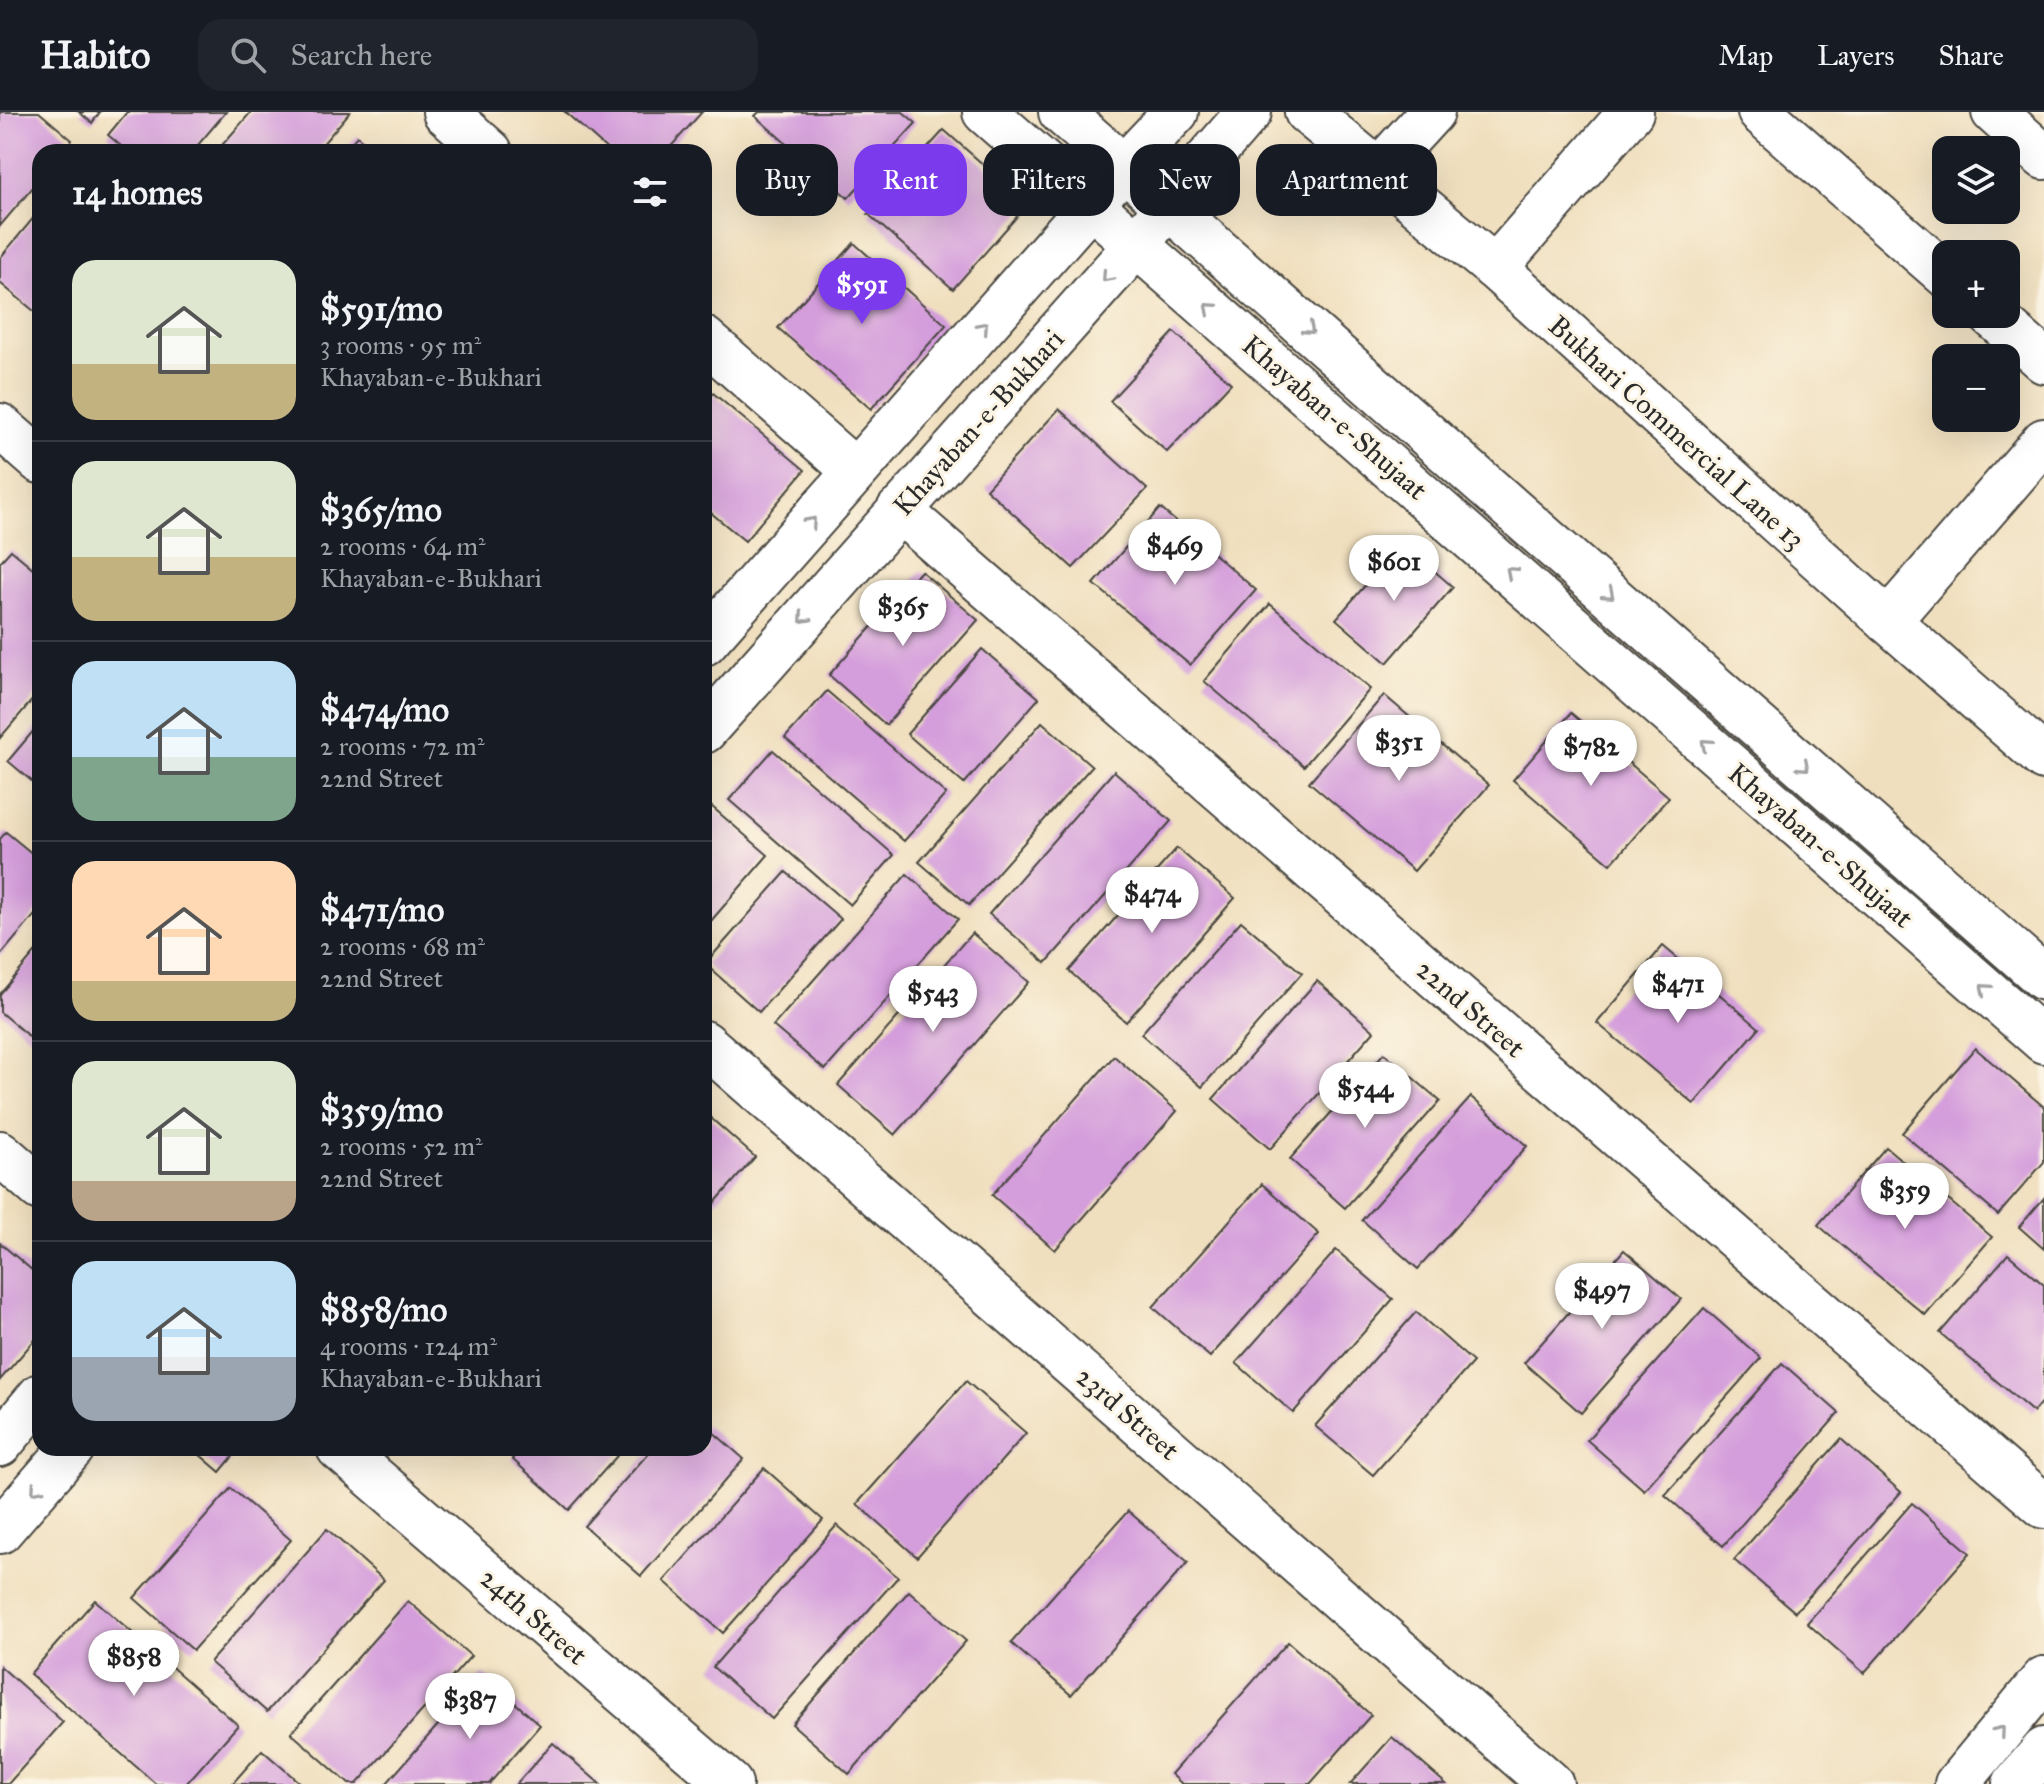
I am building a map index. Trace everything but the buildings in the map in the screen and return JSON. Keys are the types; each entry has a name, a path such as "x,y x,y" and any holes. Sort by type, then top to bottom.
{"street":[{"path":"445,112 481,144"},
{"name":"Khayaban-e-Shujaat","path":"985,112 1021,144"},
{"name":"Khayaban-e-Shujaat","path":"1061,112 1130,172"},
{"name":"Khayaban-e-Bukhari","path":"1114,179 1176,112"},
{"name":"Khayaban-e-Bukhari","path":"1221,144 1249,112"},
{"name":"Bukhari Commercial Lane 13","path":"1307,112 1346,144"},
{"path":"1403,144 1432,112"},
{"path":"1495,268 1631,112"},
{"path":"1760,112 1932,263"},
{"path":"1994,112 2044,157"},
{"name":"Khayaban-e-Bukhari","path":"712,634 1081,216"},
{"name":"Khayaban-e-Shujaat","path":"1104,216 2044,1041"},
{"name":"Khayaban-e-Bukhari","path":"712,722 1159,216"},
{"name":"Khayaban-e-Shujaat","path":"1180,216 2044,978"},
{"name":"Bukhari Commercial Lane 13","path":"1432,216 1495,268 2044,758"},
{"path":"2006,328 2044,361"},
{"path":"712,346 855,471"},
{"path":"0,426 32,454"},
{"path":"1888,621 2044,441"},
{"name":"22nd Street","path":"899,510 2044,1506"},
{"name":"23rd Street","path":"712,1050 1551,1784"},
{"path":"0,1153 32,1181"},
{"path":"0,1444 32,1406"},
{"path":"0,1531 65,1456"},
{"name":"24th Street","path":"348,1456 730,1784"},
{"path":"1957,1784 2044,1679"},
{"path":"2015,1784 2044,1750"}]}
